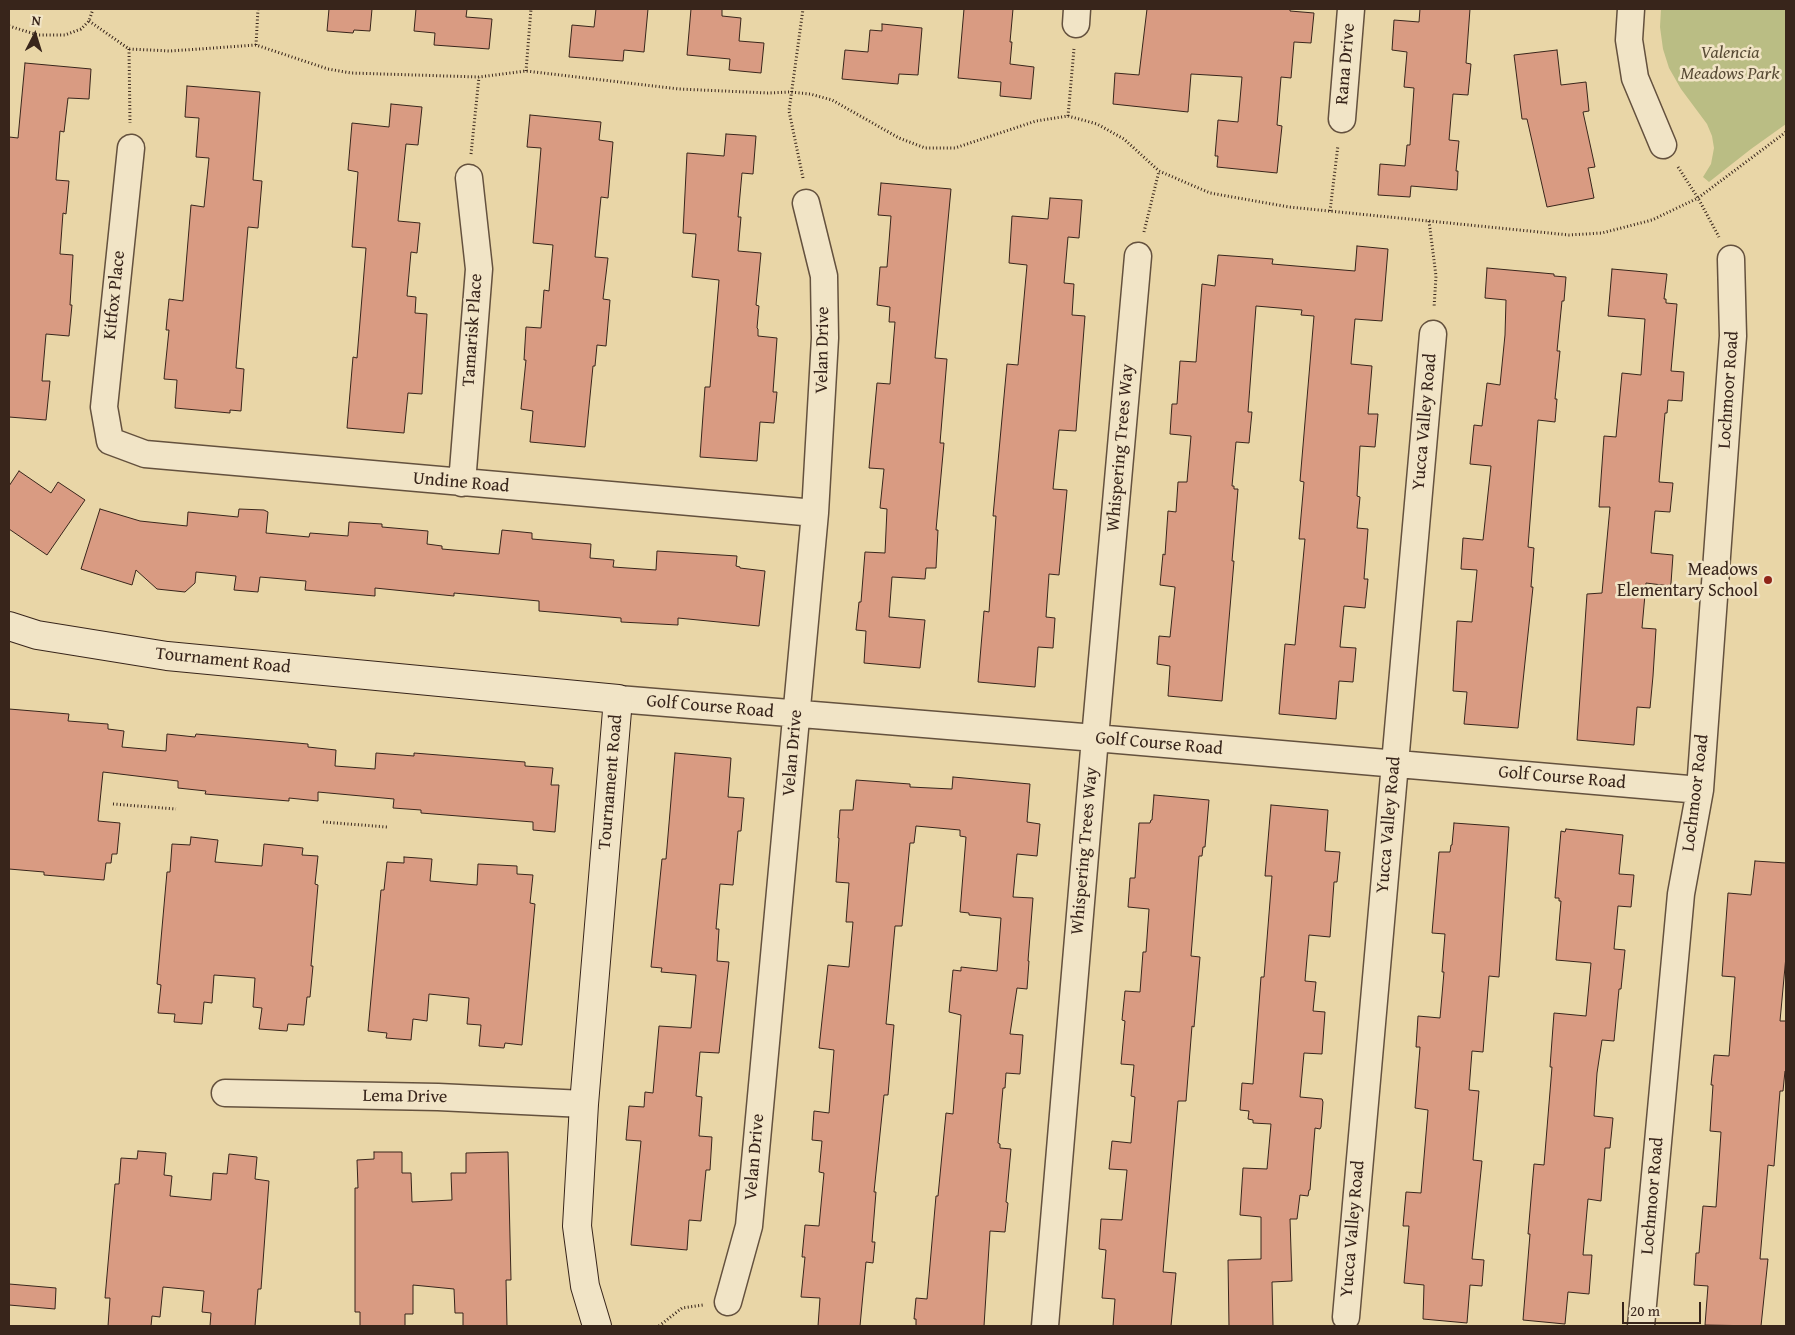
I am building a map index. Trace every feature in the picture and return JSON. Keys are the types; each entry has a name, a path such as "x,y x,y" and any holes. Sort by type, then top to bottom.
{"street":[{"name":"Rana Drive","path":"1342,119 1351,9"},
{"path":"1631,9 1628,40 1635,78 1663,145"},
{"name":"Kitfox Place","path":"110,441 104,407 131,148"},
{"name":"Tamarisk Place","path":"462,483 478,269 469,178"},
{"name":"Velan Drive","path":"728,1302 749,1226 815,512 825,338 824,276 806,203"},
{"name":"Whispering Trees Way","path":"1045,1326 1138,256"},
{"name":"Lochmoor Road","path":"1641,1326 1681,894 1700,790 1733,336 1731,259"},
{"name":"Yucca Valley Road","path":"1346,1317 1432,334"},
{"name":"Undine Road","path":"110,441 145,454 462,483 815,512"},
{"name":"Tournament Road","path":"9,626 36,635 167,656 618,699 584,1104 577,1226 585,1286 597,1326"},
{"name":"Golf Course Road","path":"618,699 1700,790"},
{"name":"Lema Drive","path":"225,1093 438,1097 584,1104"}],"path":[{"path":"9,26 38,34 65,35 81,29 89,21 94,9"},
{"path":"256,45 258,9"},
{"path":"526,71 531,9"},
{"path":"803,9 790,92 789,111 800,158 806,203"},
{"path":"1068,116 1077,16"},
{"path":"89,21 129,49 170,51 256,45 328,69 351,73 478,77 526,71 679,89 810,94 832,100 898,138 925,148 955,148 1036,121 1068,116 1097,124 1124,139 1159,170 1210,193 1330,212 1569,236 1602,233 1652,220 1698,198 1786,132"},
{"path":"129,49 131,148"},
{"path":"469,178 478,77"},
{"path":"1330,212 1342,119"},
{"path":"1663,145 1698,198 1731,259"},
{"path":"1138,256 1159,170"},
{"path":"1429,222 1436,276 1432,334"},
{"path":"113,804 176,809"},
{"path":"323,822 387,827"},
{"path":"659,1326 682,1308 728,1302"}],"green space":[{"name":"Valencia Meadows Park","path":"1661,9 1786,9 1786,124 1709,182 1703,177 1711,164 1714,148 1712,136 1707,124 1681,89 1669,68 1663,49 1660,27"}],"building":[{"path":"329,9 372,9 370,31 354,30 353,33 327,31"},
{"path":"416,9 467,9 466,17 492,19 489,49 434,45 435,33 414,31"},
{"path":"596,9 648,9 644,52 624,50 623,61 569,57 572,25 594,27"},
{"path":"691,9 722,9 722,16 741,18 739,41 764,43 761,73 729,70 730,59 687,55"},
{"path":"964,9 1013,9 1010,64 1034,67 1031,99 1000,96 1001,82 958,78"},
{"path":"1147,9 1290,9 1290,11 1314,13 1311,43 1294,42 1291,78 1281,77 1277,125 1282,126 1277,173 1217,167 1218,156 1215,156 1218,120 1238,122 1242,77 1191,74 1188,112 1113,104 1115,73 1139,75"},
{"path":"1420,9 1470,9 1466,63 1471,64 1468,95 1453,94 1449,140 1459,141 1456,171 1458,171 1457,190 1411,186 1410,197 1378,195 1380,164 1405,166 1407,145 1410,145 1414,88 1404,87 1407,52 1392,50 1394,20 1419,22"},
{"path":"882,24 922,28 918,75 899,74 898,84 842,79 845,50 868,52 870,30 882,31"},
{"path":"1557,50 1561,85 1586,82 1589,111 1583,112 1595,167 1588,168 1594,198 1547,207 1527,119 1522,119 1514,55"},
{"path":"25,63 91,69 89,99 68,98 64,132 60,131 56,180 69,181 66,214 63,213 60,254 73,255 70,305 72,305 69,336 46,334 42,381 50,381 46,420 9,417 9,137 18,138"},
{"path":"187,86 260,92 253,180 262,181 258,228 248,227 236,368 244,369 241,411 230,410 230,413 175,408 177,380 164,379 169,330 166,330 169,299 183,301 191,205 204,207 209,158 196,157 199,118 185,117"},
{"path":"391,104 422,107 418,145 406,144 398,221 420,223 417,253 411,252 407,296 416,297 415,313 427,314 422,394 408,393 404,433 347,428 353,357 357,358 366,248 352,247 358,172 348,170 352,123 389,127"},
{"path":"530,115 601,122 599,140 613,142 608,198 601,197 595,257 608,258 603,299 610,300 606,346 597,345 595,366 593,366 585,447 530,442 533,411 521,409 526,360 524,360 526,327 541,328 544,290 549,291 553,245 533,243 541,148 527,147"},
{"path":"726,134 756,136 753,174 742,173 738,217 741,217 738,251 761,253 756,305 759,306 758,336 777,338 773,392 777,392 774,423 760,422 757,461 700,457 705,387 710,387 719,280 692,277 696,234 683,233 687,153 724,156"},
{"path":"881,183 951,189 935,358 947,359 940,443 944,443 936,530 938,530 936,568 926,568 925,579 892,577 889,617 925,620 920,668 864,663 866,631 856,630 859,602 861,602 865,552 885,553 887,509 880,508 884,469 869,468 877,383 890,384 895,322 889,322 890,307 877,305 880,267 887,267 891,216 878,215"},
{"path":"1050,198 1082,200 1079,238 1068,237 1064,283 1074,284 1072,315 1085,316 1076,431 1059,430 1053,489 1067,490 1059,575 1049,574 1046,617 1055,618 1053,648 1038,647 1035,687 978,682 984,611 989,612 996,516 993,516 1007,364 1018,365 1027,265 1009,263 1012,216 1048,219"},
{"path":"1357,246 1388,249 1382,321 1355,319 1351,364 1372,366 1368,414 1378,414 1375,447 1360,446 1357,496 1360,497 1357,528 1368,529 1364,579 1368,579 1365,608 1344,606 1340,647 1356,648 1353,682 1339,681 1336,719 1279,714 1285,644 1295,645 1305,539 1299,539 1304,482 1300,481 1314,316 1301,315 1302,310 1256,306 1248,412 1252,412 1249,443 1236,442 1232,486 1234,486 1234,489 1238,489 1222,701 1168,696 1170,666 1157,664 1159,636 1170,637 1175,587 1160,585 1163,554 1165,555 1168,511 1176,512 1178,482 1187,482 1191,436 1170,434 1172,404 1177,404 1180,361 1196,362 1202,284 1215,286 1218,255 1273,259 1272,264 1355,271"},
{"path":"1487,268 1554,274 1554,276 1566,277 1557,351 1560,351 1555,399 1557,399 1555,422 1538,420 1528,547 1534,548 1531,587 1533,587 1518,728 1464,724 1467,692 1453,691 1457,621 1472,622 1477,570 1461,569 1463,538 1483,540 1491,466 1470,464 1474,425 1482,426 1487,383 1500,385 1505,335 1506,300 1485,298"},
{"path":"1612,269 1667,274 1664,299 1666,299 1666,303 1677,304 1671,371 1684,372 1682,401 1668,400 1667,413 1665,413 1659,482 1673,483 1670,512 1655,511 1651,553 1673,555 1671,583 1670,586 1646,583 1642,628 1656,629 1653,676 1650,708 1637,707 1634,745 1577,740 1587,594 1602,593 1610,507 1599,507 1604,436 1616,437 1622,373 1641,375 1645,319 1608,316"},
{"path":"19,471 51,493 58,482 85,500 47,555 9,529 9,486"},
{"path":"100,509 140,521 187,526 188,512 238,517 239,509 264,510 268,512 266,533 309,537 310,533 348,536 349,522 382,524 382,527 428,531 427,544 442,546 442,549 499,554 502,530 532,533 532,539 591,544 590,558 614,560 613,567 656,570 657,551 737,556 736,566 765,571 759,626 678,618 678,625 621,622 621,618 539,611 539,601 454,593 454,596 375,588 375,596 305,590 306,581 260,577 258,592 234,590 236,576 196,572 195,583 185,592 157,589 136,570 132,585 81,569"},
{"path":"9,709 69,714 68,721 108,724 108,729 124,731 122,747 166,751 167,734 195,737 196,734 308,744 308,747 336,750 335,766 375,769 376,753 414,756 414,753 525,762 525,766 553,768 551,785 559,785 555,832 533,830 533,822 421,813 421,810 393,808 394,799 318,792 318,801 289,798 289,801 205,794 206,791 178,788 178,781 103,772 98,821 120,823 117,854 112,854 111,863 106,863 104,880 44,875 44,872 9,869"},
{"path":"675,753 731,758 728,797 744,798 741,831 738,831 733,885 720,884 716,929 719,929 717,961 729,962 719,1053 700,1052 696,1096 702,1097 699,1136 712,1137 710,1170 706,1170 701,1221 689,1220 687,1250 631,1245 641,1141 626,1140 629,1106 644,1107 645,1092 653,1093 659,1026 691,1028 696,975 661,972 662,968 651,967 662,859 666,859"},
{"path":"953,777 1030,784 1027,822 1040,824 1037,856 1017,854 1013,897 1033,898 1029,961 1027,989 1017,988 1010,1034 1023,1035 1020,1074 1006,1073 1005,1088 1003,1088 998,1143 1000,1148 1011,1149 1006,1202 1008,1203 1005,1232 990,1231 984,1326 916,1326 916,1319 914,1319 916,1298 927,1299 936,1196 938,1196 946,1113 953,1114 961,1015 949,1012 953,970 961,971 961,967 997,971 1001,918 969,915 969,913 960,912 966,837 960,836 960,830 916,826 914,843 910,843 902,926 895,926 886,1024 894,1025 888,1095 884,1095 874,1192 876,1192 872,1242 875,1242 873,1263 866,1262 860,1326 818,1326 820,1298 801,1297 805,1257 802,1257 805,1225 819,1226 824,1173 819,1172 822,1141 812,1140 814,1111 829,1113 834,1050 819,1048 828,965 849,967 853,922 846,922 849,883 836,882 840,810 853,810 856,780 910,784 910,787 952,789"},
{"path":"1154,795 1209,800 1205,847 1203,847 1202,856 1199,856 1191,956 1200,957 1194,1027 1192,1026 1186,1101 1178,1101 1163,1272 1176,1273 1171,1326 1113,1326 1115,1299 1102,1298 1106,1250 1099,1249 1101,1219 1122,1220 1127,1170 1109,1169 1112,1141 1131,1143 1135,1097 1131,1096 1134,1065 1121,1064 1125,1021 1122,1020 1125,991 1140,992 1143,952 1146,952 1149,909 1128,907 1130,878 1135,878 1139,823 1150,823 1152,820"},
{"path":"1271,805 1328,810 1325,851 1340,852 1337,882 1334,882 1330,937 1309,935 1305,981 1316,982 1313,1011 1325,1012 1322,1054 1304,1053 1300,1097 1322,1099 1321,1127 1320,1129 1315,1128 1308,1196 1300,1195 1297,1219 1290,1219 1292,1281 1272,1282 1273,1326 1229,1326 1228,1260 1261,1259 1261,1217 1240,1215 1243,1168 1267,1169 1271,1124 1253,1123 1253,1120 1248,1119 1249,1111 1240,1110 1242,1083 1253,1084 1261,977 1264,977 1272,876 1265,876"},
{"path":"1454,823 1509,827 1499,977 1489,976 1483,1052 1472,1051 1469,1090 1479,1091 1473,1160 1482,1161 1472,1259 1484,1260 1482,1286 1470,1285 1467,1323 1423,1319 1424,1285 1404,1283 1409,1226 1403,1226 1406,1192 1421,1193 1428,1110 1415,1108 1420,1047 1416,1047 1418,1016 1440,1018 1445,934 1432,933 1439,852 1450,852"},
{"path":"1566,829 1623,835 1619,874 1634,875 1631,907 1618,906 1614,949 1625,950 1614,1041 1602,1040 1597,1073 1594,1116 1613,1118 1610,1148 1605,1148 1601,1201 1588,1199 1583,1255 1592,1255 1589,1294 1568,1292 1565,1324 1523,1320 1534,1164 1544,1165 1552,1067 1550,1067 1554,1013 1586,1016 1591,963 1556,960 1561,901 1559,901 1559,898 1555,898 1561,831 1565,832"},
{"path":"191,837 218,840 215,862 262,866 264,844 303,848 302,855 318,856 315,884 318,885 311,966 313,966 310,997 307,997 304,1025 288,1024 287,1031 259,1029 262,1008 253,1007 255,978 214,975 212,1003 204,1002 202,1024 174,1022 175,1014 158,1013 161,985 157,984 167,872 170,872 172,844 190,845"},
{"path":"404,857 432,859 430,881 477,885 478,864 517,866 517,874 533,875 530,903 535,904 522,1045 505,1043 504,1048 479,1046 481,1025 467,1024 469,998 429,994 427,1021 413,1019 411,1040 386,1038 387,1033 368,1031 381,890 384,890 387,862 404,863"},
{"path":"1755,861 1786,863 1786,956 1780,1021 1786,1021 1786,1071 1783,1091 1780,1091 1774,1166 1768,1165 1760,1259 1768,1259 1761,1326 1705,1325 1708,1286 1694,1285 1696,1253 1699,1253 1703,1206 1716,1207 1721,1132 1710,1131 1713,1085 1711,1085 1714,1055 1729,1056 1735,977 1722,976 1728,893 1751,895"},
{"path":"138,1151 166,1153 164,1175 172,1176 170,1196 211,1200 213,1173 227,1174 229,1154 257,1157 255,1179 269,1181 261,1289 258,1289 255,1326 210,1326 211,1313 202,1312 204,1291 163,1287 160,1317 152,1316 151,1326 108,1326 110,1298 105,1298 115,1184 119,1184 121,1158 137,1159"},
{"path":"374,1152 402,1152 402,1173 411,1173 412,1202 452,1200 451,1173 466,1173 466,1153 508,1152 511,1280 506,1280 507,1326 463,1326 463,1313 455,1313 454,1289 413,1285 413,1314 405,1314 405,1326 360,1326 360,1312 355,1312 355,1188 358,1188 357,1160 374,1159"},
{"path":"9,1284 56,1288 55,1309 9,1305"}],"place":[{"name":"Meadows Elementary School","path":"1768,580"}]}
